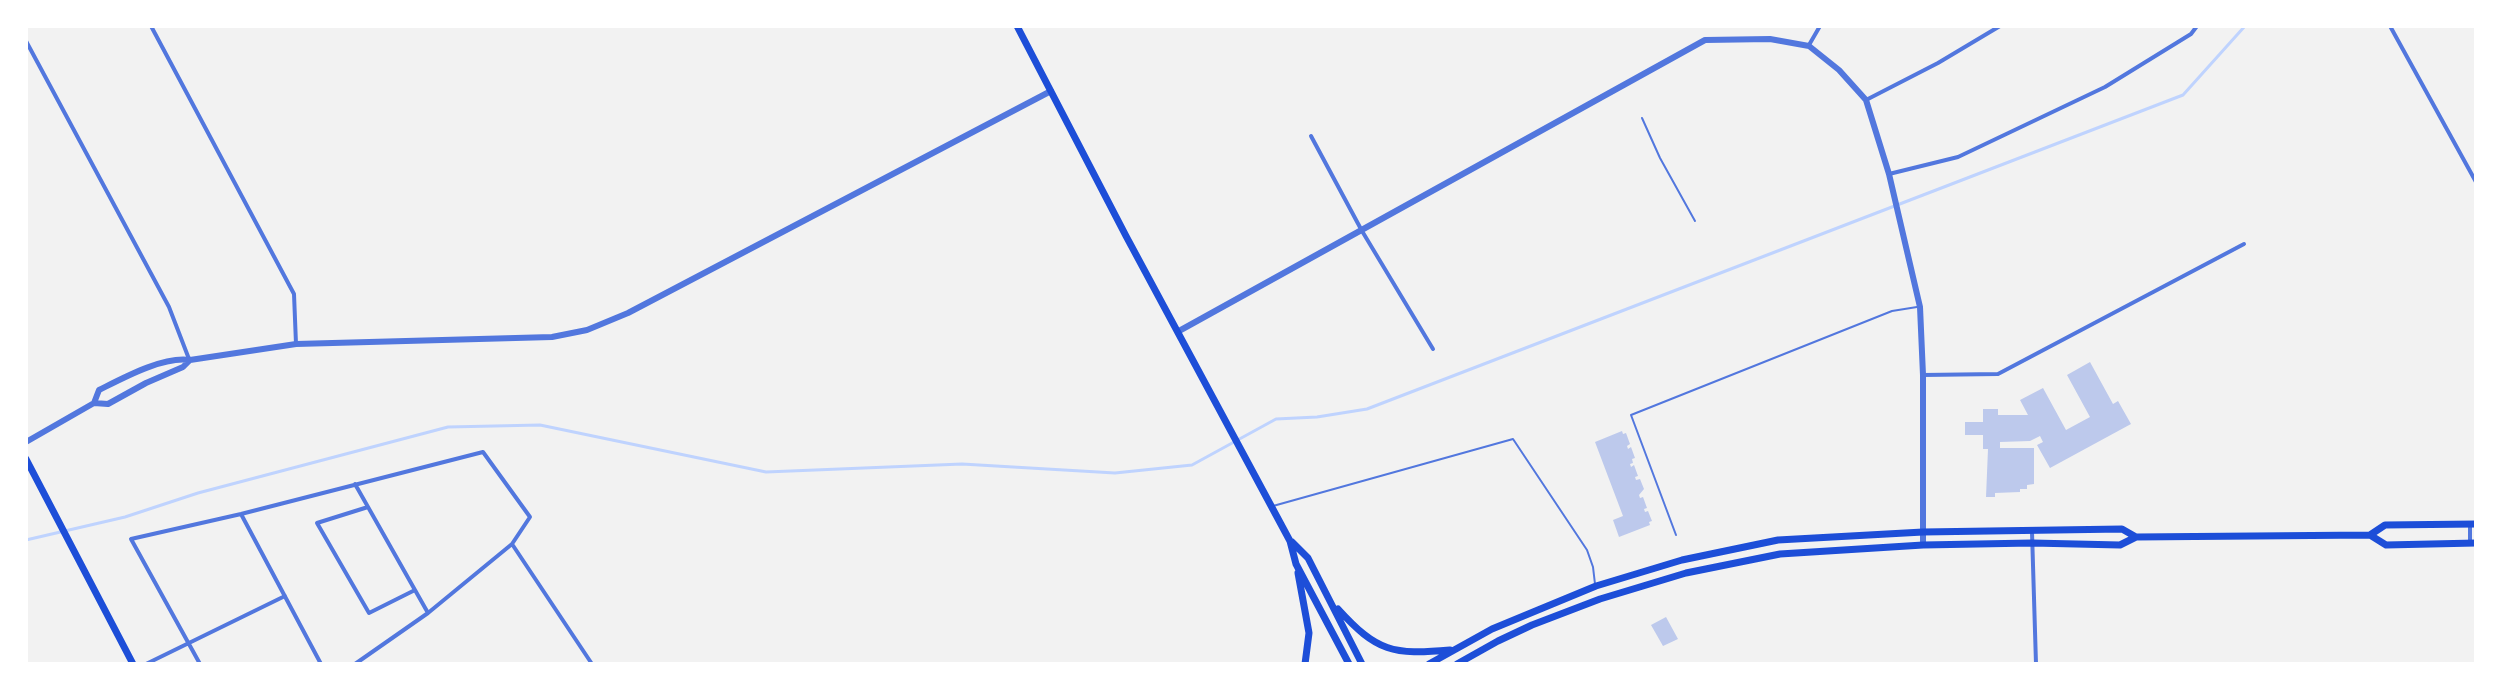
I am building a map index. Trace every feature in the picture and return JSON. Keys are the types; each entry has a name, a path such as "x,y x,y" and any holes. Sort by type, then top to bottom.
{"main road":[{"path":"1017,26 1290,541 1307,615 1308,651 1305,664"},
{"path":"26,459 133,664"},
{"path":"2370,535 2385,525 2473,524"},
{"path":"1429,664 1505,623 1596,586 1682,560 1778,540 1923,532 2122,529 2136,537"},
{"path":"1457,664 1510,635 1600,599 1686,573 1780,554 1923,545 2120,545 2136,537 2370,535 2386,545 2473,543"},
{"path":"1290,541 1308,558 1362,664"},
{"path":"1296,564 1349,664"},
{"path":"1333,604 1359,632 1386,648 1411,652 1456,649"},
{"path":"1505,623 1510,635"}],"street":[{"path":"151,26 294,294 296,344"},
{"path":"1809,46 1820,26"},
{"path":"1866,100 1938,63 2000,26"},
{"path":"1889,174 1958,157 2105,87 2191,34 2197,26"},
{"path":"2390,26 2476,182"},
{"path":"1179,331 1705,40 1770,39 1809,46 1839,70 1866,100 1889,174 1920,307 1923,545"},
{"path":"26,41 169,307 190,360"},
{"path":"94,403 99,390 179,358 190,360 296,344 552,337 587,330 636,309 1051,91"},
{"path":"1311,136 1362,231 1433,349"},
{"path":"1923,375 1998,374 2244,244"},
{"path":"26,442 94,403 108,404 183,367 190,360"},
{"path":"200,664 131,539 483,452 530,517 512,544 428,613 355,664"},
{"path":"355,484 428,613"},
{"path":"368,507 317,523 369,613 415,590"},
{"path":"241,514 321,664"},
{"path":"2473,524 2473,543"},
{"path":"2032,530 2036,664"},
{"path":"512,544 592,664"},
{"path":"146,664 285,596"}],"lane":[{"path":"1642,118 1695,221"},
{"path":"1676,535 1631,415 1892,311 1920,307"},
{"path":"1272,506 1513,439 1587,550 1596,586"}],"building":[{"path":"2090,362 2113,404 2118,401 2131,424 2050,468 2037,445 2043,442 2040,436 2030,441 2000,442 2000,448 2034,448 2034,484 2020,489 2020,492 1995,493 1995,497 1986,497 1988,449 1983,449 1983,435 1965,435 1965,422 1983,422 1983,409 1998,409 1998,415 2028,415 2020,400 2043,388 2066,430 2090,417 2067,375"},
{"path":"1622,431 1626,433 1630,444 1628,449 1631,447 1635,458 1631,467 1634,465 1638,476 1636,480 1640,479 1644,489 1640,498 1643,497 1647,508 1645,512 1648,511 1652,521 1650,525 1619,537 1613,520 1623,516 1595,442"},
{"path":"1666,617 1678,639 1663,646 1651,625"}],"waterway":[{"path":"26,540 125,517 198,493 448,427 540,425 766,472 962,464 1115,473 1192,465 1276,419 1317,417 1367,409 2183,95 2245,26"}]}
